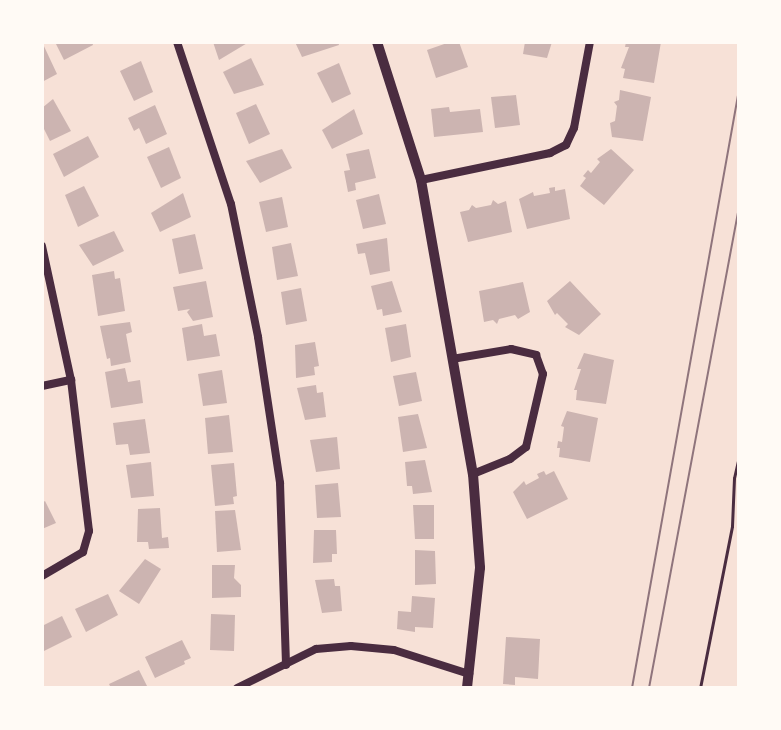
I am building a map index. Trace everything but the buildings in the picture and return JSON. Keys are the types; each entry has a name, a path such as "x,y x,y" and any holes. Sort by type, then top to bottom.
{"street":[{"path":"177,42 231,204 258,337 280,483 286,665"},
{"path":"377,42 421,180 473,474 480,568 467,688"},
{"path":"421,180 550,153 566,145 574,128 590,42"},
{"path":"42,246 71,380 89,531 83,552 42,576"},
{"path":"452,359 511,349 536,355 543,374 526,447 510,459 473,474"},
{"path":"42,386 71,380"},
{"path":"237,688 316,649 351,646 394,650 469,674"}],"path":[{"path":"700,688 732,526 734,478 739,456"}],"tram line":[{"path":"632,688 739,90"},
{"path":"649,688 739,205"}]}
